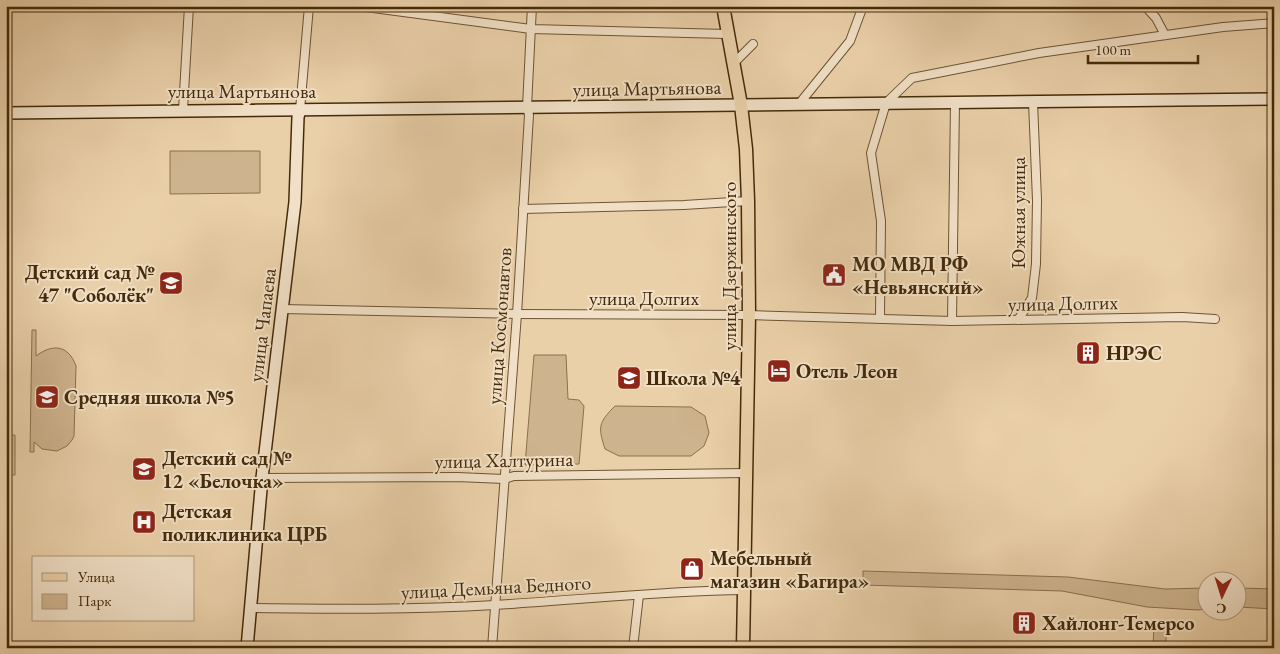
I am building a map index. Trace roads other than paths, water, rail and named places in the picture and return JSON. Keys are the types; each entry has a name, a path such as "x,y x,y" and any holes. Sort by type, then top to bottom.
{"main road":[{"name":"улица Дзержинского","path":"723,6 741,105 746,148 748,201 749,315 743,648"},
{"name":"улица Мартьянова","path":"6,113 1274,99"},
{"name":"улица Чапаева","path":"247,648 262,478 295,202 298,117 300,110"}],"street":[{"path":"183,110 189,6"},
{"name":"улица Чапаева","path":"300,110 309,6"},
{"path":"358,6 531,29 727,34"},
{"name":"улица Космонавтов","path":"492,648 517,314 529,115 527,107 532,6"},
{"path":"799,104 850,41 863,6"},
{"path":"1145,6 1156,18 1165,35"},
{"path":"880,319 881,221 871,152 886,103 912,78 1039,53 1223,27 1274,23"},
{"path":"733,64 752,44"},
{"path":"952,321 955,102"},
{"name":"Южная улица","path":"1018,320 1032,298 1036,264 1037,200 1033,102"},
{"path":"523,209 684,205 748,201"},
{"name":"улица Долгих","path":"282,309 517,314 749,315 952,321 1182,317 1215,319"},
{"name":"улица Халтурина","path":"262,478 457,477 504,479 514,476 746,473"},
{"name":"улица Демьяна Бедного","path":"250,608 370,610 495,605 744,590"},
{"path":"633,648 639,595"}],"place":[{"name":"МО МВД РФ «Невьянский»","path":"834,275"},
{"name":"Детский сад № 47 \"Соболёк\"","path":"171,283"},
{"name":"НРЭС","path":"1088,353"},
{"name":"Отель Леон","path":"779,371"},
{"name":"Школа №4","path":"629,378"},
{"name":"Средняя школа №5","path":"47,397"},
{"name":"Детский сад № 12 «Белочка»","path":"144,469"},
{"name":"Детская поликлиника ЦРБ","path":"144,522"},
{"name":"Мебельный магазин «Багира»","path":"692,569"},
{"name":"Хайлонг-Темерсо","path":"1024,623"}]}
